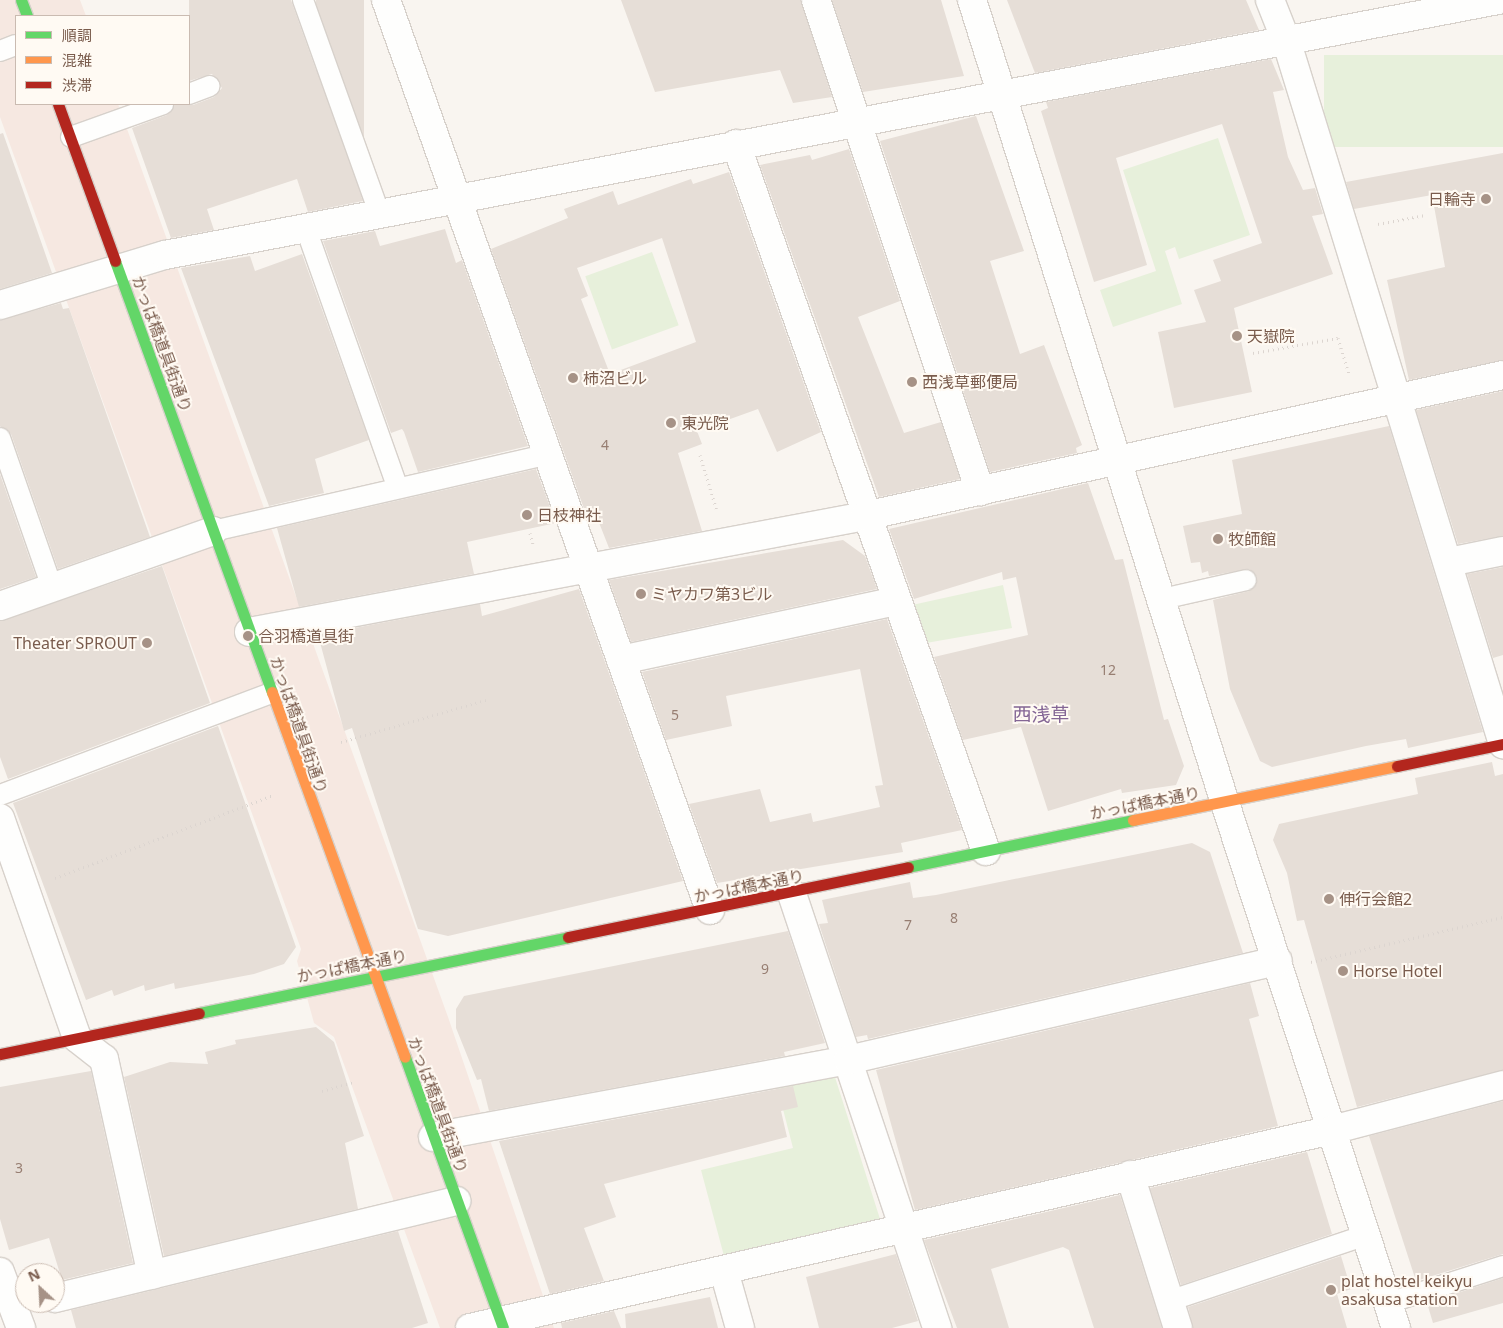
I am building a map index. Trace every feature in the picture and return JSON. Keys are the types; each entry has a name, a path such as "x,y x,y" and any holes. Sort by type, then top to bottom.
{"street":[{"path":"21,0 26,15"},
{"path":"386,0 710,910"},
{"path":"816,0 980,491"},
{"path":"972,0 1119,461 1225,803 1392,1316"},
{"path":"1270,0 1287,43 1449,562 1503,744"},
{"path":"0,305 117,268 305,226 856,120 1287,43 1498,0"},
{"name":"かっぱ橋道具街通り","path":"58,105 213,531 302,784 502,1324"},
{"path":"736,144 865,516 986,851"},
{"path":"249,632 865,516 1119,461 1396,397 1503,375"},
{"path":"0,606 213,531"},
{"path":"1449,562 1503,551"},
{"path":"621,660 896,601"},
{"name":"かっぱ橋本通り","path":"0,1054 792,894 986,851 1503,744"},
{"path":"0,818 77,1038 104,1060 152,1275"},
{"path":"792,894 906,1229 937,1328"},
{"path":"433,1137 848,1060 1279,965"},
{"path":"470,1328 502,1324 1130,1175 1332,1130 1503,1085"},
{"path":"1130,1175 1178,1328"},
{"path":"65,1296 456,1201"},
{"path":"724,1271 740,1328"},
{"path":"0,1272 15,1308"}],"lane":[{"path":"303,0 379,212"},
{"path":"0,51 15,44"},
{"path":"190,94 210,86"},
{"path":"71,137 160,105"},
{"path":"305,226 398,488"},
{"path":"0,438 52,587"},
{"path":"213,531 548,454"},
{"path":"1162,600 1246,580"},
{"path":"0,795 271,693"},
{"path":"1169,1301 1366,1236"},
{"path":"1392,1316 1503,1266"}],"path":[{"path":"1345,231 1425,215"},
{"path":"1253,353 1338,338 1358,406"},
{"path":"700,455 727,542"},
{"path":"530,533 534,548"},
{"path":"342,742 486,700"},
{"path":"26,888 302,784"},
{"path":"1279,965 1503,917"},
{"path":"322,1091 354,1082"}],"shaded area":[{"name":"合羽橋道具街","path":"0,0 80,0 86,15 15,15 15,105 118,105 448,1017 554,1328 440,1328 334,1037 314,1023 297,961 301,949 0,117"}],"green space":[{"path":"1324,55 1503,55 1503,147 1324,147"},
{"path":"1218,138 1250,235 1179,259 1175,247 1165,251 1182,304 1113,327 1100,290 1156,271 1123,170"},
{"path":"652,252 679,325 612,350 585,276"},
{"path":"1003,585 1012,628 926,643 912,605"},
{"path":"834,1074 880,1219 724,1256 701,1170 793,1148 777,1086"}],"building":[{"path":"189,0 291,0 363,201 308,212 297,179 207,209 214,230 171,238 132,128 167,115 174,105 193,105 214,97 222,88 212,74 190,81"},
{"path":"316,0 364,0 364,197 316,197"},
{"path":"621,0 801,0 832,97 793,103 780,70 655,92"},
{"path":"832,0 941,0 964,76 863,92"},
{"path":"1007,0 1246,0 1259,30 1035,73"},
{"path":"1271,59 1284,90 1273,92 1288,157 1303,190 1315,188 1323,214 1312,216 1333,274 1234,308 1252,392 1174,408 1158,332 1206,322 1194,290 1221,281 1213,260 1262,243 1222,124 1116,158 1147,265 1094,282 1041,111 1048,108 1046,102"},
{"path":"976,116 1024,251 990,261 1020,354 1044,345 1082,445 1076,448 1077,453 990,472 880,141"},
{"path":"3,133 52,273 0,289 0,134"},
{"path":"849,149 900,301 858,317 904,433 941,422 960,479 879,497 760,165 810,155 812,160"},
{"path":"1503,153 1503,360 1409,380 1387,280 1445,267 1432,195 1354,209 1346,182"},
{"path":"729,172 821,432 777,452 758,409 697,431 702,444 678,453 702,531 609,548 596,515 587,517 491,249 568,218 564,209 613,191 618,205 691,179 693,184","holes":["662,238 696,342 610,374 581,299 588,296 577,268"]},
{"path":"445,229 456,263 462,260 528,446 418,472 402,429 391,433 323,241 375,231 380,246"},
{"path":"302,254 369,440 315,459 324,493 269,506 181,268 250,256 255,271"},
{"path":"61,303 63,309 69,308 150,537 58,569 11,434 0,426 0,320"},
{"path":"1503,391 1503,536 1458,544 1416,410"},
{"path":"1389,426 1483,732 1408,748 1406,739 1272,767 1260,761 1230,689 1213,600 1249,591 1257,577 1249,569 1209,576 1208,571 1202,573 1200,562 1191,563 1183,526 1242,514 1232,460"},
{"path":"536,469 556,523 467,542 474,574 299,607 277,528"},
{"path":"0,474 36,577 0,589"},
{"path":"1088,483 1115,560 1123,559 1164,720 1168,719 1184,766 1176,785 1122,793 1121,789 1048,811 1021,727 963,740 934,657 1028,635 1016,577 1003,580 1002,572 914,599 889,529"},
{"path":"843,540 865,556 877,589 631,642 609,580"},
{"path":"162,566 210,703 8,779 0,757 0,621"},
{"path":"1503,567 1503,655 1493,658 1467,574"},
{"path":"579,589 683,881 448,936 418,929 352,728 344,731 318,635 480,604 482,616"},
{"path":"887,619 962,830 901,843 903,852 717,883 689,804 760,789 770,822 811,813 813,822 880,807 875,786 883,785 860,669 726,696 732,726 666,740 642,672"},
{"path":"218,726 296,947 284,964 254,974 175,989 174,983 145,991 144,985 114,996 112,990 86,1000 13,803"},
{"path":"1492,762 1495,776 1503,774 1503,1070 1357,1107 1304,920 1297,921 1287,873 1273,840 1279,824 1418,794 1415,778"},
{"path":"1192,843 1210,852 1243,953 868,1039 867,1035 856,1037 819,924 828,923 822,900 910,882 913,898 936,895"},
{"path":"788,931 825,1043 784,1052 785,1056 489,1111 481,1079 477,1080 456,1028 456,1009 464,996"},
{"path":"1250,983 1259,1016 1249,1019 1278,1126 915,1210 876,1070"},
{"path":"316,1027 334,1042 364,1136 345,1143 358,1209 164,1256 124,1077 170,1062 208,1064 205,1052 236,1044 235,1040"},
{"path":"91,1071 133,1263 65,1279 65,1263 57,1263 49,1238 9,1250 0,1219 0,1087"},
{"path":"793,1086 798,1107 781,1111 787,1137 604,1184 616,1217 584,1228 604,1281 550,1294 499,1141"},
{"path":"1503,1101 1503,1254 1416,1281 1369,1136"},
{"path":"1307,1152 1332,1234 1181,1285 1150,1188"},
{"path":"1120,1195 1162,1328 1094,1328 1069,1250 1063,1247 991,1269 1009,1328 957,1328 924,1240"},
{"path":"398,1231 428,1323 412,1328 76,1328 71,1310"},
{"path":"896,1254 918,1321 892,1328 819,1328 806,1277"},
{"path":"1341,1256 1351,1289 1337,1294 1347,1328 1193,1328 1188,1307"},
{"path":"1503,1278 1503,1303 1433,1323 1427,1303"},
{"path":"710,1297 718,1328 626,1328 625,1314"},
{"path":"614,1311 621,1328 562,1328 561,1323"}],"traffic: fast":[{"path":"21,0 27,15"},
{"path":"115,261 272,692"},
{"path":"908,867 1133,820"},
{"path":"199,1013 568,937"},
{"path":"405,1057 503,1328"}],"traffic: slow":[{"path":"272,692 405,1057"},
{"path":"1133,820 1397,766"}],"traffic: jam":[{"path":"58,105 115,261"},
{"path":"1397,766 1503,744"},
{"path":"568,937 908,867"},
{"path":"0,1054 199,1013"}],"place":[{"name":"日輪寺","path":"1486,199"},
{"name":"天嶽院","path":"1237,336"},
{"name":"柿沼ビル","path":"573,378"},
{"name":"西浅草郵便局","path":"912,382"},
{"name":"東光院","path":"671,423"},
{"name":"日枝神社","path":"527,515"},
{"name":"牧師館","path":"1218,539"},
{"name":"ミヤカワ第3ビル","path":"641,594"},
{"name":"合羽橋道具街","path":"248,636"},
{"name":"Theater SPROUT","path":"147,643"},
{"name":"伸行会館2","path":"1329,899"},
{"name":"Horse Hotel","path":"1343,971"},
{"name":"plat hostel keikyu asakusa station","path":"1331,1290"}],"district":[{"name":"西浅草","path":"1041,715"}]}
